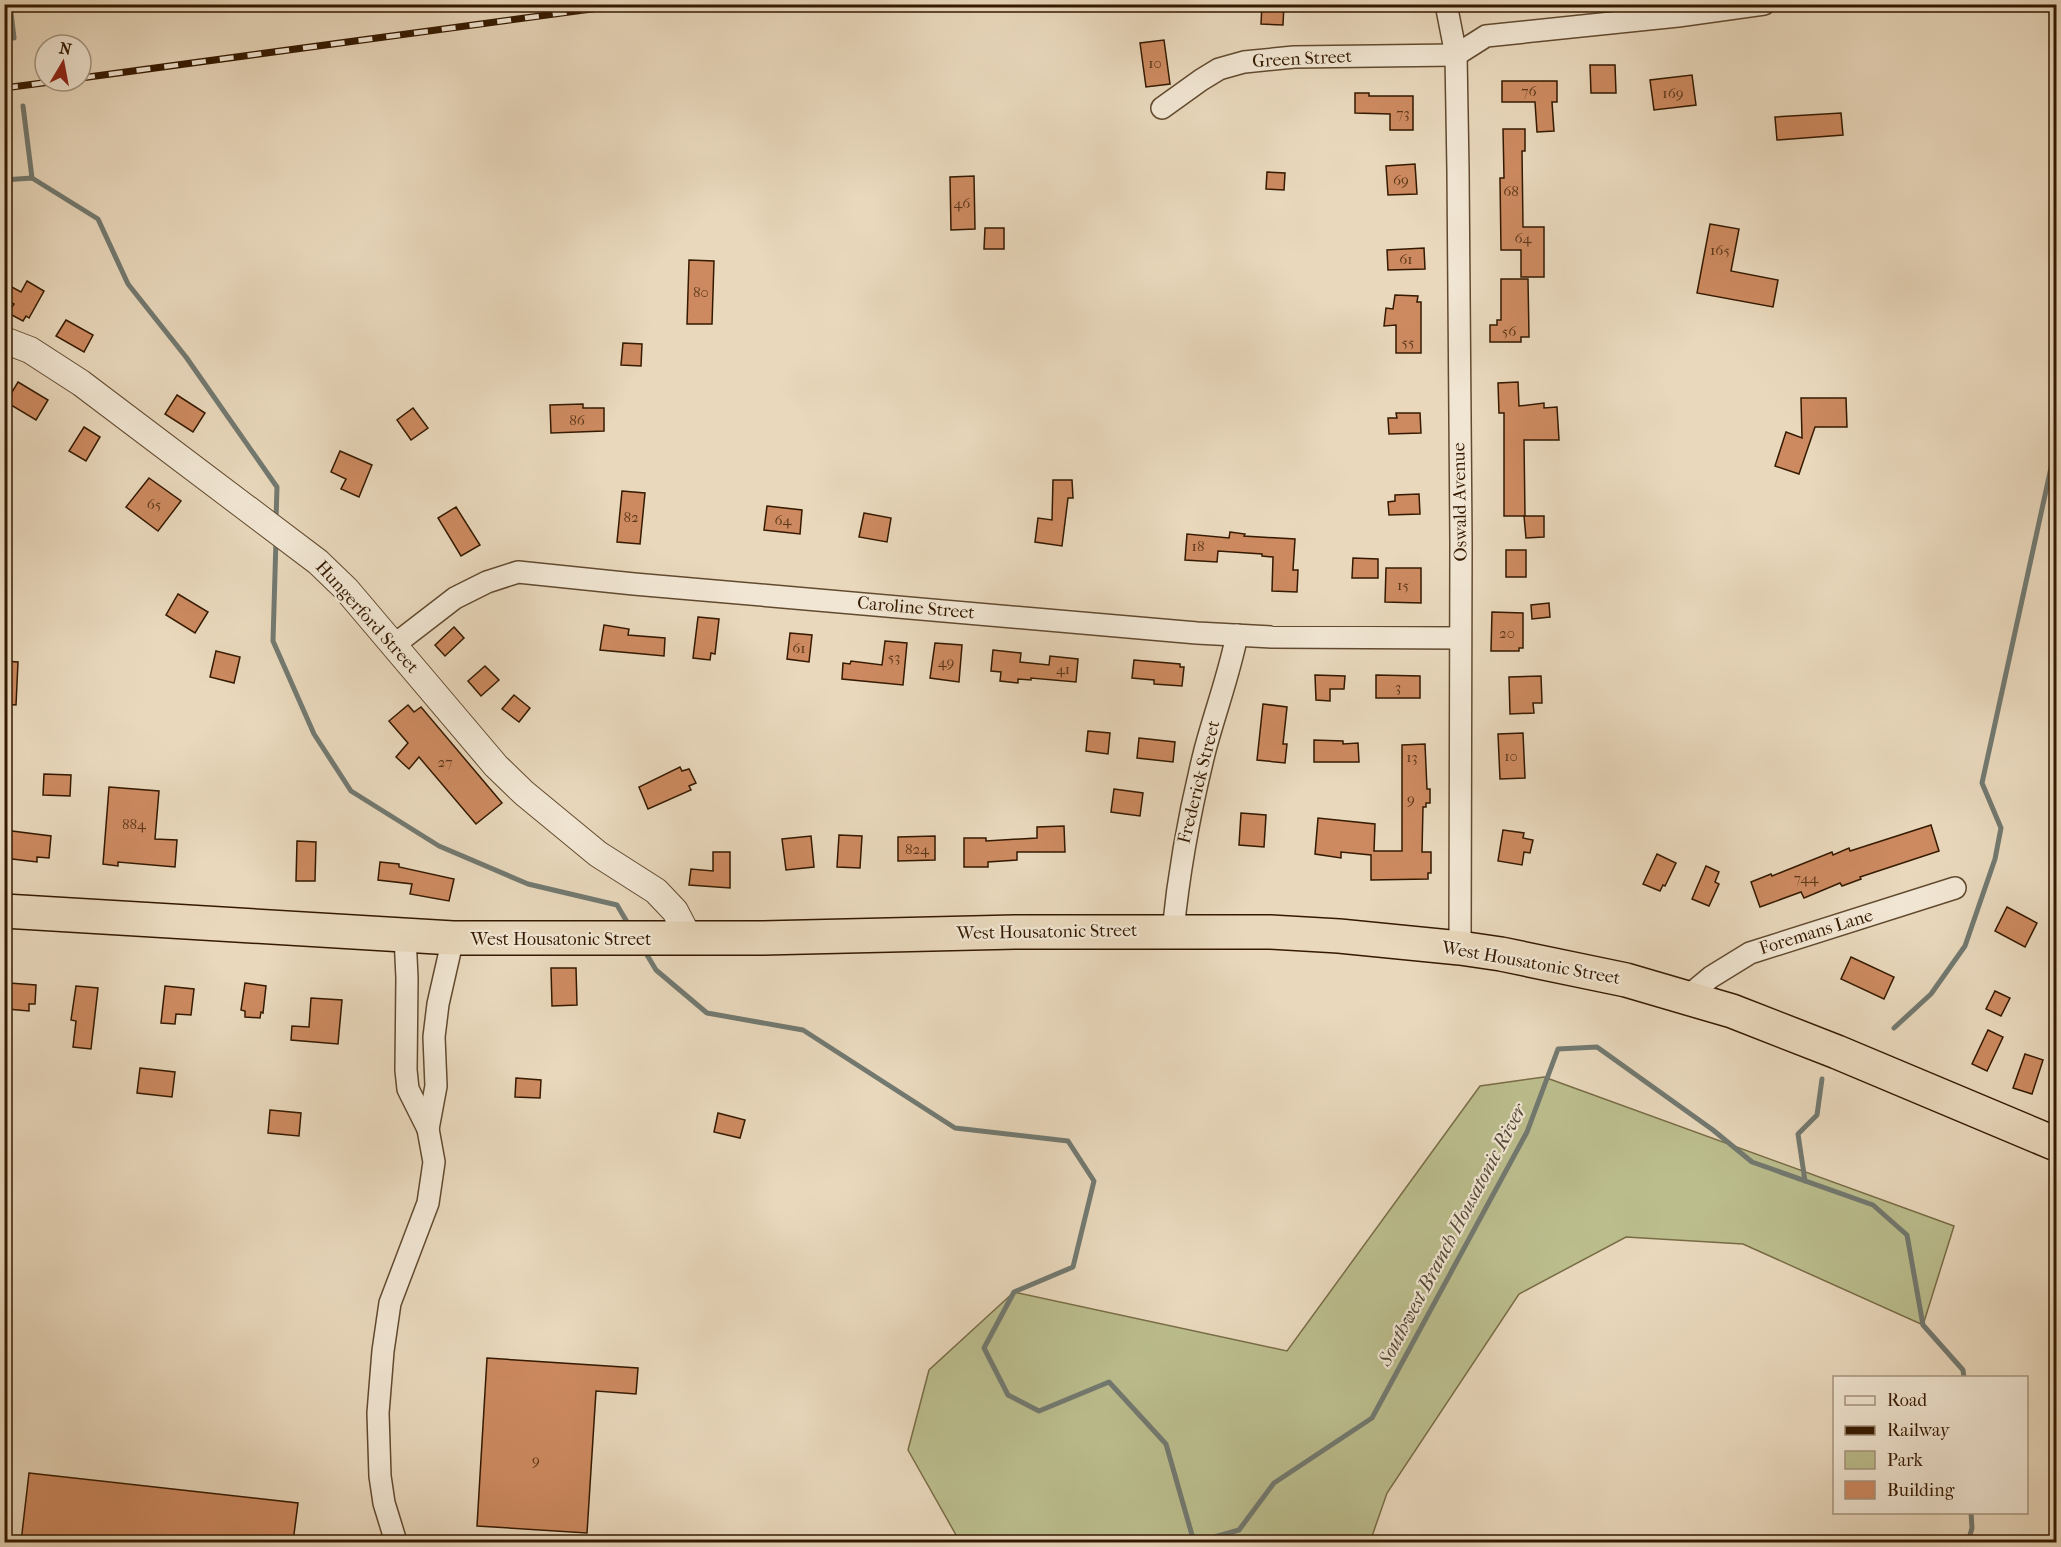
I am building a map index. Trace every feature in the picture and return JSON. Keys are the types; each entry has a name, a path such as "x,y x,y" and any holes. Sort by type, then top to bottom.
{"highway":[{"name":"West Housatonic Street","path":"4,911 453,938 677,939 1173,931 1270,932 1339,936 1460,948 1570,967 1732,1011 2054,1135"}],"street":[{"name":"Oswald Avenue","path":"1446,4 1455,55 1459,204 1460,948"},
{"path":"1455,55 1486,36 1678,16 1764,4"},
{"name":"Green Street","path":"1162,108 1220,69 1244,62 1294,57 1455,55"},
{"name":"Hungerford Street","path":"4,340 48,360 300,546 345,589 503,773 598,854 656,891 675,911 677,939"},
{"name":"Caroline Street","path":"394,645 455,598 487,582 518,572 634,584 1237,635 1460,638"},
{"name":"Frederick Street","path":"1173,931 1185,839 1204,753 1231,666 1237,635"},
{"name":"Foremans Lane","path":"1687,997 1711,977 1750,952 1954,888"},
{"path":"396,1542 384,1503 380,1476 379,1395 384,1342 390,1303 428,1203 434,1162 428,1128 408,1089 406,1070 408,978 405,936"},
{"path":"428,1128 436,1086 434,1037 438,1004 453,938"}],"green space":[{"path":"1544,1077 1954,1226 1923,1325 1743,1244 1626,1237 1519,1294 1387,1493 1370,1542 960,1542 908,1450 929,1370 1014,1292 1287,1351 1480,1086"}],"building":[{"path":"1262,4 1284,4 1283,25 1261,24"},
{"path":"1164,40 1170,84 1146,87 1140,43"},
{"path":"1590,65 1615,65 1616,93 1591,93"},
{"path":"1692,75 1696,105 1654,110 1650,80"},
{"path":"1502,81 1557,81 1557,102 1552,102 1554,131 1537,132 1535,102 1502,102"},
{"path":"1355,93 1369,93 1369,96 1413,96 1413,130 1390,130 1390,114 1355,113"},
{"path":"1841,113 1843,135 1777,140 1775,117"},
{"path":"1503,129 1525,129 1525,151 1522,151 1523,227 1544,227 1544,277 1521,277 1521,250 1501,250 1500,178 1504,178"},
{"path":"1415,164 1417,194 1388,195 1386,166"},
{"path":"1267,172 1285,173 1284,190 1266,189"},
{"path":"974,176 975,229 951,230 950,177"},
{"path":"1710,224 1739,229 1731,271 1778,280 1773,307 1697,293"},
{"path":"985,228 1004,228 1004,249 984,249"},
{"path":"1424,248 1425,269 1388,270 1387,250"},
{"path":"689,260 714,261 712,324 687,324"},
{"path":"1501,279 1528,279 1529,337 1521,337 1521,342 1490,342 1490,325 1497,325 1497,320 1501,320"},
{"path":"27,281 44,291 29,318 26,316 23,321 8,313 14,304 4,299 4,296 10,286 21,292"},
{"path":"1395,295 1418,296 1417,302 1421,302 1421,353 1396,353 1396,325 1384,326 1386,308 1393,309"},
{"path":"66,320 93,335 84,352 56,336"},
{"path":"623,343 642,344 641,366 621,365"},
{"path":"18,382 48,400 36,420 6,402"},
{"path":"1518,382 1519,406 1544,403 1544,408 1557,407 1559,440 1524,440 1525,516 1504,516 1504,413 1499,413 1498,383"},
{"path":"177,395 205,413 193,432 165,414"},
{"path":"1801,398 1846,398 1847,427 1815,427 1799,474 1775,466 1786,432 1802,438"},
{"path":"583,404 583,408 604,408 604,431 551,433 550,405"},
{"path":"413,408 428,428 411,440 397,420"},
{"path":"1396,413 1420,413 1421,433 1389,434 1388,418 1397,418"},
{"path":"84,427 100,437 86,461 69,451"},
{"path":"340,451 372,465 359,497 341,489 346,479 331,472"},
{"path":"149,478 181,501 158,531 126,507"},
{"path":"1053,480 1072,480 1073,498 1068,498 1062,546 1035,542 1038,518 1052,520"},
{"path":"622,491 645,493 640,544 617,542"},
{"path":"1419,494 1420,514 1389,515 1388,502 1395,501 1395,495"},
{"path":"767,506 802,510 800,534 764,530"},
{"path":"456,507 480,545 461,556 438,518"},
{"path":"864,513 891,518 887,542 859,537"},
{"path":"1524,516 1544,516 1544,537 1526,538"},
{"path":"1230,532 1245,534 1244,536 1295,539 1293,570 1298,570 1297,592 1272,591 1273,557 1218,551 1217,562 1185,560 1187,534 1229,538"},
{"path":"1506,550 1526,550 1526,577 1506,577"},
{"path":"1353,558 1378,559 1378,578 1352,578"},
{"path":"1386,568 1421,568 1421,603 1385,602"},
{"path":"178,594 208,612 195,633 166,615"},
{"path":"1549,603 1550,617 1532,619 1531,605"},
{"path":"1492,612 1523,613 1523,648 1519,648 1519,651 1491,651"},
{"path":"698,617 719,619 715,654 711,653 710,660 693,658"},
{"path":"604,625 629,629 628,635 665,638 664,656 600,650"},
{"path":"454,627 464,638 445,656 435,645"},
{"path":"790,633 812,635 809,662 787,659"},
{"path":"885,641 907,643 903,685 842,679 843,663 850,664 851,661 882,665"},
{"path":"935,643 962,645 959,682 930,678"},
{"path":"993,650 1021,653 1020,662 1049,665 1050,656 1078,659 1076,682 1031,678 1031,680 1018,679 1018,683 1000,681 1001,672 991,671"},
{"path":"216,651 240,657 234,683 210,677"},
{"path":"1134,660 1180,664 1180,667 1184,667 1182,686 1154,684 1154,680 1132,678"},
{"path":"4,661 18,662 16,705 4,704"},
{"path":"485,666 499,680 481,696 468,681"},
{"path":"1315,675 1345,676 1344,689 1330,689 1330,701 1316,700"},
{"path":"1376,675 1420,676 1420,698 1376,698"},
{"path":"1541,676 1542,703 1533,703 1534,713 1510,714 1509,677"},
{"path":"514,695 530,708 519,722 502,709"},
{"path":"1263,704 1287,707 1283,744 1287,744 1285,763 1257,760"},
{"path":"408,705 414,712 421,707 502,803 476,824 419,757 409,769 396,757 408,743 389,721"},
{"path":"1088,731 1110,733 1108,754 1086,751"},
{"path":"1523,733 1525,778 1500,779 1498,734"},
{"path":"1139,738 1175,742 1173,762 1137,758"},
{"path":"1314,740 1343,741 1343,744 1358,743 1359,762 1314,762"},
{"path":"1425,744 1427,789 1430,789 1430,803 1426,803 1426,807 1423,807 1422,852 1431,852 1431,873 1428,873 1428,879 1371,880 1371,855 1341,852 1341,858 1315,854 1318,818 1375,824 1374,851 1402,851 1402,745"},
{"path":"680,767 682,771 689,769 696,783 689,786 691,790 648,809 639,787"},
{"path":"44,774 71,775 70,796 43,795"},
{"path":"109,787 159,791 155,839 177,840 175,867 118,862 118,866 103,864"},
{"path":"1114,789 1143,793 1140,816 1111,812"},
{"path":"1241,813 1266,815 1264,847 1239,845"},
{"path":"1931,825 1939,851 1860,877 1861,879 1842,886 1840,883 1804,898 1801,892 1760,907 1751,882 1832,852 1833,855 1849,848 1850,851"},
{"path":"1064,826 1065,852 1017,852 1017,860 988,862 988,867 964,867 964,838 986,838 986,841 1037,838 1037,827"},
{"path":"4,830 51,836 49,858 37,857 37,862 4,858"},
{"path":"1503,830 1524,833 1523,838 1533,840 1530,853 1524,852 1522,865 1498,861"},
{"path":"839,835 862,836 860,868 837,867"},
{"path":"811,836 814,867 786,870 782,839"},
{"path":"935,836 935,860 898,861 898,837"},
{"path":"297,841 316,842 315,881 296,881"},
{"path":"713,852 730,852 730,888 689,885 691,869 713,871"},
{"path":"1657,854 1676,863 1665,886 1663,885 1660,891 1643,884"},
{"path":"380,862 399,864 399,867 454,879 449,901 410,894 412,884 378,880"},
{"path":"1706,866 1719,872 1715,882 1719,884 1709,906 1692,899"},
{"path":"2007,907 2037,923 2025,947 1995,931"},
{"path":"1851,957 1894,977 1884,999 1841,979"},
{"path":"551,968 576,968 577,1005 552,1006"},
{"path":"9,983 36,985 35,1004 29,1004 29,1011 7,1009"},
{"path":"245,983 266,986 263,1013 261,1012 260,1018 245,1017 245,1011 241,1010"},
{"path":"76,986 98,988 91,1049 73,1047 76,1021 71,1020"},
{"path":"165,986 194,989 191,1015 176,1014 175,1024 161,1023"},
{"path":"1995,991 2010,998 2001,1016 1986,1009"},
{"path":"311,998 342,1000 338,1044 291,1040 292,1026 309,1027"},
{"path":"1988,1030 2003,1037 1987,1071 1972,1064"},
{"path":"2025,1054 2043,1060 2032,1094 2013,1088"},
{"path":"140,1068 175,1072 172,1097 137,1093"},
{"path":"516,1078 541,1080 540,1098 515,1097"},
{"path":"270,1110 301,1113 299,1136 268,1133"},
{"path":"718,1113 745,1120 740,1138 714,1132"},
{"path":"487,1358 638,1368 636,1394 596,1391 587,1533 477,1526"},
{"path":"29,1473 298,1503 293,1542 21,1542"}],"waterway":[{"path":"10,4 14,38"},
{"path":"23,106 32,178"},
{"name":"Southwest Branch Housatonic River","path":"4,180 32,178 98,219 128,284 186,357 277,487 276,521"},
{"path":"1894,1028 1931,994 1965,946 1995,859 2001,828 1982,783 2056,445"},
{"name":"Southwest Branch Housatonic River","path":"276,540 273,641 314,734 351,791 439,846 528,884 617,905 630,927"},
{"name":"Southwest Branch Housatonic River","path":"644,950 656,970 707,1013 803,1030 955,1128 1068,1141 1094,1181 1073,1267 1014,1292 984,1348 1008,1395 1039,1411 1109,1382 1166,1444 1194,1542"},
{"name":"Southwest Branch Housatonic River","path":"1197,1542 1239,1530 1274,1483 1372,1418 1527,1132 1558,1049 1597,1047 1713,1130 1752,1162 1873,1205 1907,1235 1923,1325 1963,1370 1964,1376"},
{"path":"1805,1181 1798,1134 1817,1115 1822,1079"},
{"name":"Southwest Branch Housatonic River","path":"1968,1542 1972,1528 1971,1514"}],"railway":[{"path":"93,76 629,4"},
{"path":"4,88 33,84"}]}
